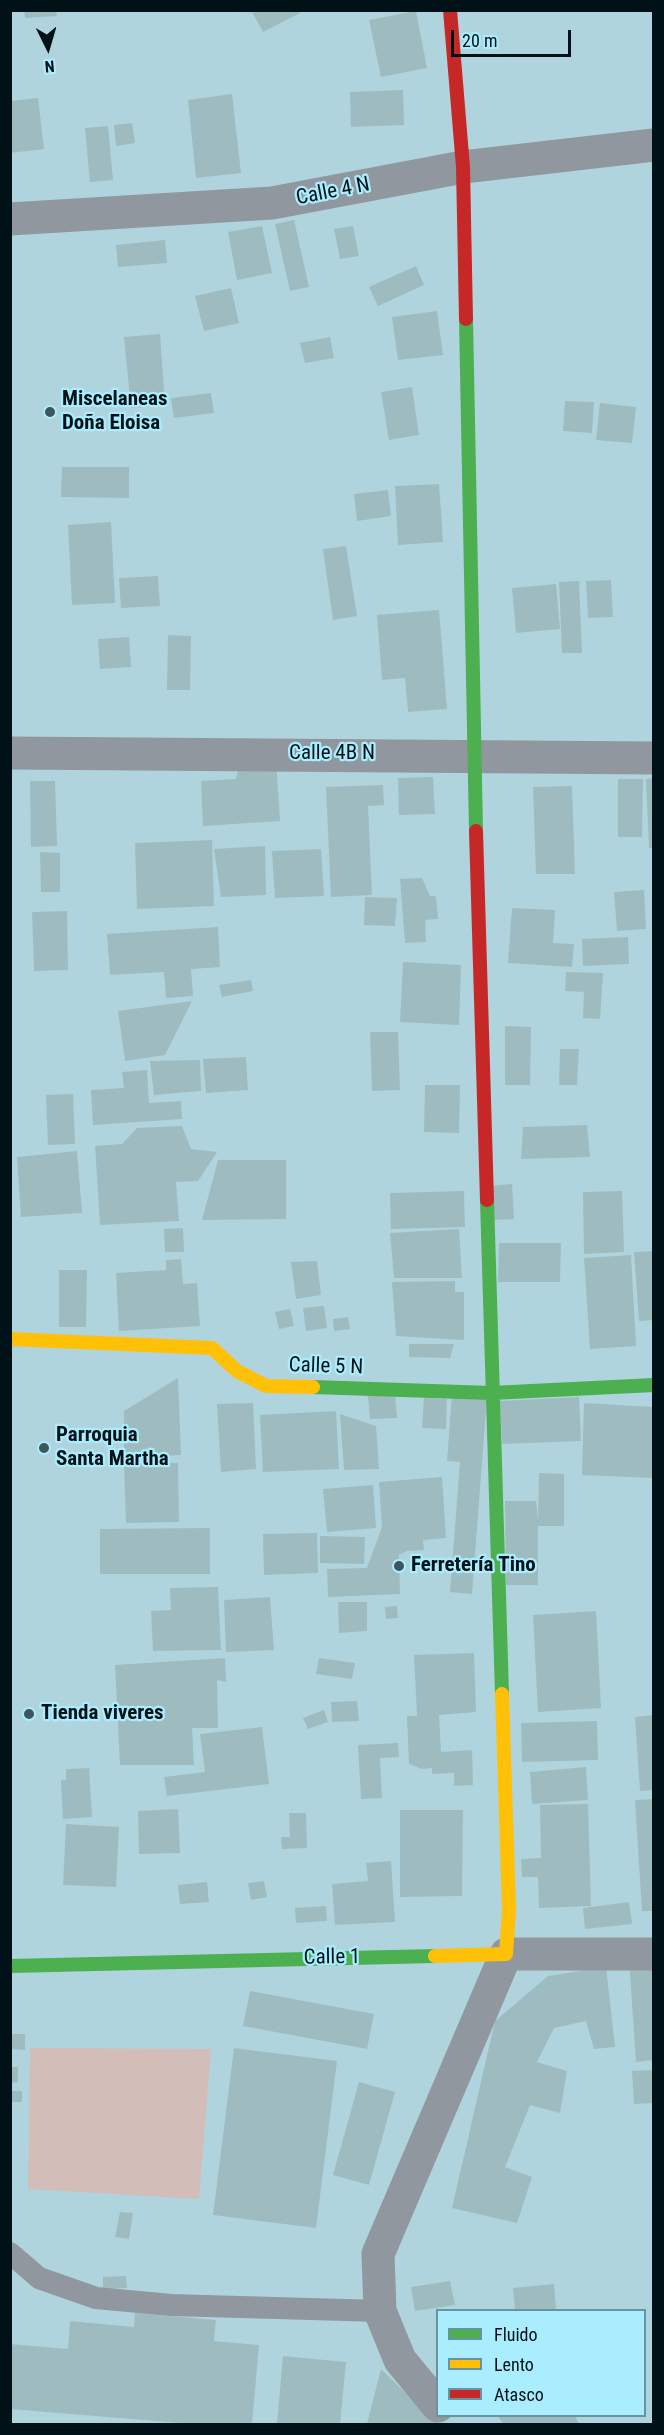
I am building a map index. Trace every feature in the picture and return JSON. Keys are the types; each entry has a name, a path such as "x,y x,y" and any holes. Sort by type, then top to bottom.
{"street":[{"path":"436,2404 400,2360 380,2311 378,2254 506,1954 509,1910 491,1393 474,755 463,167 450,10"},
{"name":"Calle 4 N","path":"10,219 272,203 463,167 654,145"},
{"name":"Calle 4B N","path":"10,753 654,758"},
{"name":"Calle 5 N","path":"10,1339 212,1348 237,1371 266,1386 491,1393 654,1385"},
{"name":"Calle 1","path":"10,1966 506,1954 654,1954"}],"lane":[{"path":"10,2253 39,2278 96,2298 171,2305 380,2311"}],"shaded area":[{"path":"30,2048 211,2049 199,2199 28,2189"}],"building":[{"path":"24,10 56,10 57,16 25,18"},
{"path":"251,10 298,10 300,13 263,32"},
{"path":"416,11 427,68 381,77 369,20"},
{"path":"403,90 404,125 351,127 350,92"},
{"path":"232,94 241,173 196,178 188,100"},
{"path":"38,98 44,149 10,153 10,101"},
{"path":"132,123 135,143 116,146 114,125"},
{"path":"108,126 113,180 90,182 85,128"},
{"path":"294,220 309,287 290,291 275,224"},
{"path":"262,226 272,273 237,280 228,232"},
{"path":"353,226 359,256 340,259 334,229"},
{"path":"165,240 167,263 118,267 116,245"},
{"path":"416,266 424,285 378,306 369,287"},
{"path":"231,288 239,323 204,331 195,296"},
{"path":"437,311 443,355 398,360 392,317"},
{"path":"160,334 165,405 131,408 124,337"},
{"path":"330,337 334,358 305,363 300,343"},
{"path":"412,387 419,435 389,440 381,392"},
{"path":"211,393 214,413 174,418 171,398"},
{"path":"565,401 594,402 592,433 563,431"},
{"path":"600,403 636,407 632,443 596,440"},
{"path":"62,467 129,467 129,498 61,497"},
{"path":"439,484 443,542 398,545 395,486"},
{"path":"388,490 391,516 357,521 354,494"},
{"path":"111,522 115,603 72,605 68,525"},
{"path":"346,546 357,616 333,620 323,549"},
{"path":"158,576 160,606 121,608 119,578"},
{"path":"611,580 613,617 588,618 586,581"},
{"path":"579,581 582,653 562,653 559,582"},
{"path":"556,584 560,629 516,633 512,588"},
{"path":"439,610 447,709 408,712 405,678 382,680 377,615"},
{"path":"168,635 191,636 190,690 167,690"},
{"path":"129,637 131,667 100,669 98,639"},
{"path":"276,759 280,821 203,826 201,781 236,779 240,762"},
{"path":"433,777 435,814 399,815 398,778"},
{"path":"654,778 654,848 649,848 646,779"},
{"path":"618,779 643,779 642,837 618,837"},
{"path":"30,781 55,781 57,846 31,847"},
{"path":"383,785 384,805 368,806 372,895 331,897 326,787"},
{"path":"572,786 575,874 536,874 533,787"},
{"path":"212,840 214,906 137,909 135,843"},
{"path":"265,846 266,895 221,897 214,849"},
{"path":"321,849 324,896 275,898 272,851"},
{"path":"40,852 60,853 60,892 41,892"},
{"path":"422,878 430,896 436,896 438,919 425,920 426,942 405,943 400,879"},
{"path":"644,890 646,929 617,931 614,892"},
{"path":"365,897 397,898 395,926 364,925"},
{"path":"512,908 555,910 553,943 574,944 572,967 508,963"},
{"path":"67,911 68,970 34,971 32,912"},
{"path":"218,927 220,967 191,969 193,996 166,998 164,972 110,975 107,934"},
{"path":"628,937 629,964 583,966 582,939"},
{"path":"403,962 461,965 459,1025 400,1022"},
{"path":"566,972 603,973 600,1019 583,1018 584,992 565,991"},
{"path":"251,980 253,991 222,997 219,985"},
{"path":"192,1001 165,1055 125,1061 118,1011"},
{"path":"505,1026 531,1027 530,1085 505,1085"},
{"path":"370,1032 398,1032 400,1090 372,1091"},
{"path":"560,1049 579,1049 577,1085 559,1085"},
{"path":"246,1057 248,1090 206,1093 203,1059"},
{"path":"200,1060 201,1091 154,1095 150,1061"},
{"path":"147,1070 149,1103 181,1101 182,1119 93,1125 91,1090 124,1088 122,1072"},
{"path":"425,1085 460,1085 459,1133 424,1132"},
{"path":"73,1094 75,1144 48,1145 46,1095"},
{"path":"587,1125 590,1157 521,1159 523,1127"},
{"path":"182,1126 191,1149 217,1152 198,1181 176,1182 179,1221 100,1225 95,1146 122,1144 137,1128"},
{"path":"77,1151 82,1213 21,1217 17,1157"},
{"path":"218,1160 286,1160 286,1219 202,1220"},
{"path":"512,1184 514,1219 491,1220 489,1186"},
{"path":"464,1191 465,1227 391,1229 390,1193"},
{"path":"622,1191 624,1252 584,1254 583,1192"},
{"path":"183,1228 184,1252 165,1252 164,1229"},
{"path":"459,1229 462,1278 394,1278 390,1233"},
{"path":"499,1243 561,1243 560,1282 498,1282"},
{"path":"654,1251 654,1320 639,1321 634,1252"},
{"path":"631,1255 636,1346 590,1349 584,1258"},
{"path":"181,1259 183,1284 197,1283 200,1326 119,1331 116,1273 166,1270 166,1260"},
{"path":"317,1261 321,1295 296,1299 291,1262"},
{"path":"59,1270 87,1270 86,1327 59,1327"},
{"path":"455,1281 455,1292 464,1292 464,1340 396,1336 392,1282"},
{"path":"324,1306 327,1328 306,1331 303,1308"},
{"path":"290,1309 294,1326 279,1329 275,1312"},
{"path":"348,1317 350,1329 334,1331 333,1319"},
{"path":"409,1344 454,1344 450,1358 409,1357"},
{"path":"178,1378 181,1455 124,1458 124,1411"},
{"path":"395,1394 397,1418 370,1419 368,1396"},
{"path":"452,1394 487,1397 472,1594 450,1592 460,1462 447,1461"},
{"path":"579,1397 581,1441 502,1444 500,1401"},
{"path":"424,1398 447,1399 446,1429 422,1428"},
{"path":"253,1403 256,1469 221,1472 217,1404"},
{"path":"584,1403 654,1407 654,1478 582,1475"},
{"path":"336,1411 339,1469 263,1472 260,1415"},
{"path":"340,1414 376,1426 379,1469 344,1470"},
{"path":"178,1463 179,1522 126,1523 124,1464"},
{"path":"539,1473 564,1474 564,1526 538,1526 538,1585 506,1585 505,1501 536,1501 538,1520"},
{"path":"442,1477 446,1538 423,1540 424,1550 407,1551 399,1555 400,1594 328,1597 327,1569 367,1568 382,1527 379,1482"},
{"path":"373,1485 376,1528 327,1532 323,1489"},
{"path":"210,1528 210,1574 100,1574 100,1529"},
{"path":"317,1533 318,1573 264,1575 263,1534"},
{"path":"320,1536 365,1537 364,1564 320,1563"},
{"path":"218,1587 221,1650 153,1651 151,1611 171,1610 170,1588"},
{"path":"270,1597 274,1650 226,1652 224,1600"},
{"path":"338,1602 367,1602 367,1631 339,1633"},
{"path":"397,1606 398,1618 386,1619 385,1607"},
{"path":"596,1611 601,1708 538,1712 533,1615"},
{"path":"474,1653 476,1712 439,1715 441,1752 472,1750 473,1785 454,1786 454,1773 432,1774 432,1768 422,1769 409,1764 407,1716 417,1716 414,1655"},
{"path":"225,1658 226,1682 217,1680 218,1728 192,1728 194,1765 120,1765 115,1665"},
{"path":"319,1658 355,1663 352,1679 316,1674"},
{"path":"357,1701 359,1721 332,1722 331,1702"},
{"path":"324,1710 328,1722 308,1729 303,1718"},
{"path":"654,1715 654,1790 640,1791 635,1717"},
{"path":"597,1721 598,1760 522,1762 521,1723"},
{"path":"262,1727 269,1784 167,1796 164,1777 205,1772 200,1734"},
{"path":"398,1743 399,1757 380,1758 382,1798 361,1799 358,1745"},
{"path":"586,1767 588,1800 532,1804 530,1772"},
{"path":"89,1768 92,1817 63,1819 61,1780 66,1780 66,1769"},
{"path":"654,1799 654,1911 642,1911 635,1800"},
{"path":"588,1804 591,1906 539,1908 538,1877 522,1877 521,1859 541,1858 540,1805"},
{"path":"178,1809 180,1853 139,1854 138,1811"},
{"path":"400,1810 463,1810 462,1896 400,1897"},
{"path":"289,1813 306,1813 307,1848 282,1849 281,1837 290,1837"},
{"path":"66,1824 119,1827 116,1887 63,1885"},
{"path":"391,1861 395,1922 335,1925 332,1884 368,1881 366,1863"},
{"path":"264,1881 267,1897 251,1900 248,1883"},
{"path":"207,1882 209,1902 180,1904 178,1885"},
{"path":"629,1902 632,1924 585,1929 583,1908"},
{"path":"326,1906 327,1921 296,1923 295,1908"},
{"path":"654,1958 654,2060 636,2062 629,1959"},
{"path":"606,1967 615,2047 594,2049 586,2021 554,2028 537,2062 567,2071 560,2113 530,2105 505,2167 532,2177 517,2223 452,2208 495,2021 548,1976"},
{"path":"250,1991 374,2014 367,2049 243,2026"},
{"path":"10,2034 25,2034 25,2050 10,2049"},
{"path":"234,2048 337,2061 316,2228 213,2215"},
{"path":"10,2067 18,2067 18,2082 10,2083"},
{"path":"654,2070 654,2103 634,2104 632,2071"},
{"path":"359,2082 395,2092 369,2185 333,2175"},
{"path":"10,2091 22,2091 22,2102 10,2102"},
{"path":"120,2212 133,2213 129,2239 115,2237"},
{"path":"126,2276 127,2288 103,2289 103,2277"},
{"path":"450,2281 455,2305 415,2311 411,2287"},
{"path":"554,2284 556,2309 515,2309 513,2288"},
{"path":"135,2313 216,2320 214,2341 259,2345 252,2424 193,2424 10,2409 10,2344 68,2349 70,2321 134,2327"},
{"path":"283,2356 346,2362 340,2424 277,2424"},
{"path":"381,2369 438,2424 367,2424"},
{"path":"499,2417 576,2417 579,2424 503,2424"}],"traffic: fast":[{"path":"466,319 476,831"},
{"path":"487,1200 502,1694"},
{"path":"313,1387 491,1393 654,1385"},
{"path":"10,1966 435,1956"}],"traffic: slow":[{"path":"10,1339 212,1348 237,1371 266,1386 313,1387"},
{"path":"435,1956 506,1954 509,1910 502,1694"}],"traffic: jam":[{"path":"450,10 463,167 466,319"},
{"path":"476,831 487,1200"}],"place":[{"name":"Miscelaneas Doña Eloisa","path":"50,412"},
{"name":"Parroquia Santa Martha","path":"44,1448"},
{"name":"Ferretería Tino","path":"399,1566"},
{"name":"Tienda viveres","path":"29,1714"}]}
